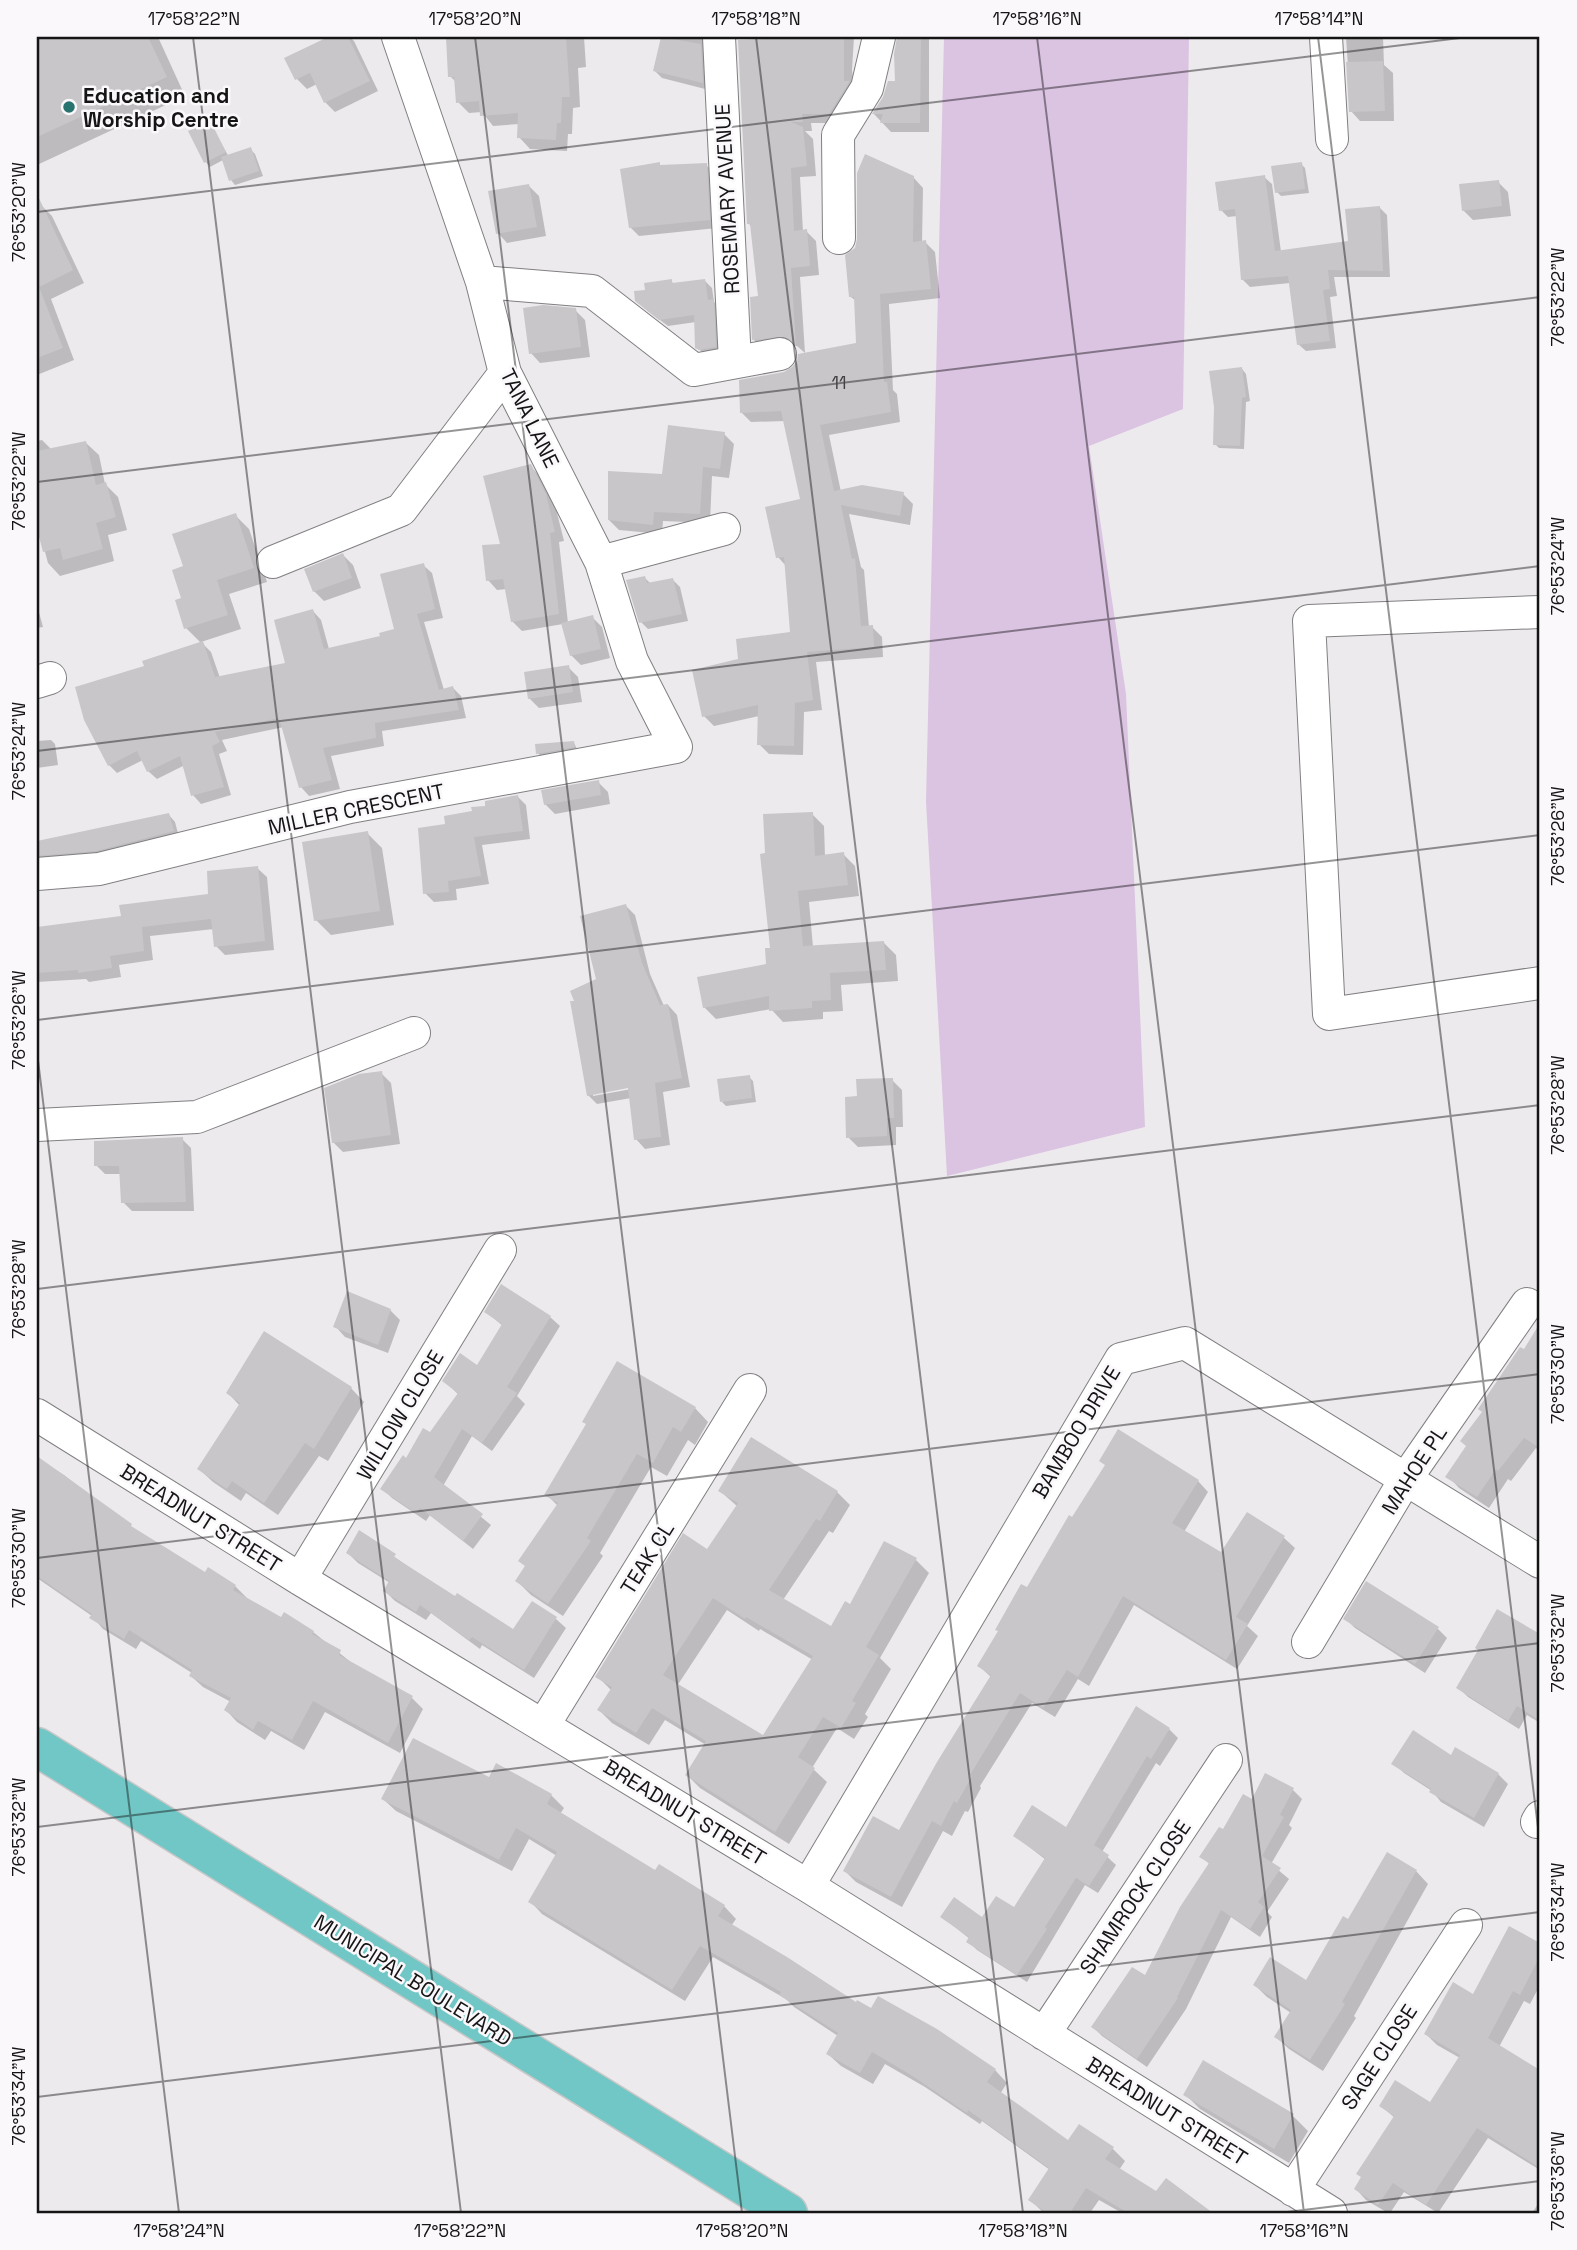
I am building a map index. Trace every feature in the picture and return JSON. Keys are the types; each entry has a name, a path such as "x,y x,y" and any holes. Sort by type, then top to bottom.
{"main road":[{"name":"MUNICIPAL BOULEVARD","path":"37,1747 788,2213"}],"street":[{"name":"TANA LANE","path":"398,37 482,282 505,373 601,562 632,661 676,747"},
{"name":"ROSEMARY AVENUE","path":"719,37 735,362"},
{"path":"839,238 838,135 867,88 879,37"},
{"path":"1326,37 1332,139"},
{"path":"482,282 592,291 694,370 780,354"},
{"path":"273,562 401,510 505,373"},
{"path":"601,562 724,529"},
{"path":"1540,612 1309,621 1329,1014 1540,984"},
{"name":"MILLER CRESCENT","path":"37,874 99,869 350,807 676,747"},
{"path":"37,1125 197,1117 414,1033"},
{"name":"WILLOW CLOSE","path":"300,1580 500,1250"},
{"name":"MAHOE PL","path":"1308,1642 1405,1480 1527,1304"},
{"name":"BAMBOO DRIVE","path":"808,1886 1121,1359 1185,1343 1540,1562"},
{"name":"TEAK CL","path":"543,1726 750,1390"},
{"name":"BREADNUT STREET","path":"37,1415 300,1580 808,1886 1331,2213"},
{"name":"SHAMROCK CLOSE","path":"1044,2034 1226,1760"},
{"name":"SAGE CLOSE","path":"1293,2190 1466,1925"}],"shaded area":[{"path":"944,37 1189,37 1183,409 1089,446 1126,694 1145,1127 947,1176 926,801"}],"building":[{"name":"Education and Worship Centre","path":"37,37 148,37 167,77 37,137"},
{"path":"328,37 348,37 370,81 324,103 310,73 295,80 284,58"},
{"path":"446,37 566,37 570,97 562,97 561,123 557,123 556,140 517,138 518,113 480,116 479,101 456,103 454,77 448,77"},
{"path":"661,37 701,44 703,83 653,71"},
{"path":"844,37 844,81 850,81 829,114 802,114 803,122 791,122 803,127 807,166 791,168 794,231 807,229 810,266 791,268 796,346 785,337 752,340 750,297 758,296 750,224 747,224 738,40"},
{"path":"897,37 921,37 920,123 880,123 883,114 872,114 883,97 888,81 895,81 894,54"},
{"path":"1383,61 1385,111 1349,112 1346,62"},
{"path":"210,120 226,152 204,163 188,131"},
{"path":"251,147 259,171 229,181 221,157"},
{"path":"865,154 914,176 913,242 926,240 931,289 880,294 884,382 887,382 891,412 820,425 834,491 862,485 904,492 900,516 841,505 852,559 855,558 861,626 873,625 874,647 807,652 813,700 795,703 794,746 757,745 758,705 702,717 692,670 738,659 736,639 790,632 784,557 776,558 765,507 800,499 781,411 740,413 739,380 784,372 797,361 798,354 856,343 854,297 849,297 845,255 855,248 857,239 857,173"},
{"path":"660,162 660,165 707,163 710,220 629,228 620,169"},
{"path":"1302,162 1305,189 1275,193 1271,166"},
{"path":"1265,175 1275,251 1348,241 1345,209 1380,206 1383,271 1328,270 1330,289 1323,290 1330,341 1297,345 1288,276 1241,280 1235,209 1219,211 1215,182"},
{"path":"1499,180 1502,206 1462,211 1459,184"},
{"path":"529,184 537,227 496,234 488,191"},
{"path":"37,194 73,270 39,287 63,348 37,358"},
{"path":"672,279 672,283 705,279 708,300 714,299 716,347 699,350 695,348 694,315 659,320 635,301 634,291 645,290 644,283"},
{"path":"543,305 576,308 581,347 529,354 523,308"},
{"path":"1242,367 1246,397 1242,398 1240,446 1213,445 1214,407 1209,371"},
{"path":"668,425 725,432 720,469 703,467 700,514 654,512 653,525 608,520 608,471 662,474"},
{"path":"86,441 96,485 106,482 116,517 96,523 103,549 63,560 60,548 43,552 37,529 37,451"},
{"path":"531,464 546,494 555,532 550,533 559,614 511,622 503,579 486,581 482,545 500,544 483,476"},
{"path":"236,513 254,568 217,580 228,615 184,629 175,600 181,598 172,570 183,566 172,534"},
{"path":"343,553 352,578 313,592 304,569"},
{"path":"424,563 435,609 417,614 439,690 453,686 459,710 375,723 376,738 323,748 332,780 299,788 279,718 215,732 220,742 212,746 224,787 191,796 180,756 147,772 137,751 108,766 84,720 75,687 144,666 142,661 203,641 215,677 285,663 274,620 313,609 324,649 380,636 379,633 394,629 380,574"},
{"path":"645,576 647,583 673,578 682,614 639,623 626,580"},
{"path":"593,615 601,649 570,656 561,623"},
{"path":"569,665 573,692 528,699 524,672"},
{"path":"574,741 575,747 536,754 535,744"},
{"path":"599,780 601,795 544,805 541,790"},
{"path":"518,795 523,831 474,837 481,876 448,881 449,892 423,894 418,828 445,824 444,816 472,811 471,807 485,806 485,801"},
{"path":"813,812 815,856 844,852 848,885 798,891 803,946 884,941 886,970 830,973 831,1000 812,1001 812,1008 769,1011 769,996 703,1008 697,977 766,964 765,948 770,948 760,854 765,853 763,814"},
{"path":"169,813 174,831 96,851 37,856 37,841"},
{"path":"368,831 380,911 314,921 302,842"},
{"path":"258,866 265,941 214,947 211,919 142,927 144,951 110,956 112,968 78,973 78,970 37,973 37,927 121,916 119,905 208,894 207,871"},
{"path":"626,904 642,963 660,1005 668,1004 682,1078 655,1083 661,1137 634,1140 628,1088 587,1096 570,1001 574,1001 570,991 596,979 580,916"},
{"path":"382,1071 391,1135 332,1143 324,1088 359,1074"},
{"path":"750,1075 752,1098 720,1102 717,1079"},
{"path":"893,1078 894,1118 887,1118 887,1136 846,1138 845,1097 857,1096 856,1079"},
{"path":"183,1137 186,1202 121,1203 119,1166 94,1166 94,1141"},
{"path":"501,1284 551,1316 507,1387 517,1393 482,1443 462,1429 434,1477 483,1514 463,1541 420,1508 416,1513 380,1489 403,1455 406,1458 423,1428 430,1432 458,1393 442,1381 460,1353 477,1365 502,1324 484,1312"},
{"path":"347,1291 391,1309 378,1345 333,1327"},
{"path":"1540,1323 1540,1448 1524,1438 1498,1471 1496,1469 1477,1497 1445,1477 1466,1446 1460,1441 1482,1412 1478,1409 1520,1347 1524,1349"},
{"path":"264,1331 352,1387 314,1449 305,1443 264,1503 232,1481 227,1489 197,1469 240,1403 226,1393"},
{"path":"617,1361 696,1407 681,1432 673,1427 653,1463 637,1454 587,1538 591,1541 548,1604 515,1581 525,1566 518,1561 558,1503 544,1495 586,1424 582,1422"},
{"path":"1118,1429 1199,1480 1172,1523 1221,1552 1247,1512 1285,1536 1236,1617 1248,1624 1226,1660 1123,1596 1078,1677 1067,1670 1043,1708 1020,1693 970,1775 972,1776 957,1803 954,1801 941,1826 932,1821 891,1897 843,1871 873,1816 899,1830 991,1675 977,1666 998,1631 995,1630 1021,1584 1027,1587 1069,1515 1072,1517 1105,1465 1099,1461"},
{"path":"751,1437 838,1491 820,1521 816,1519 769,1590 831,1626 845,1601 850,1604 884,1541 917,1558 866,1647 879,1655 852,1701 856,1703 841,1728 823,1717 798,1757 815,1768 775,1832 685,1775 706,1741 652,1708 636,1733 597,1710 612,1687 595,1677 683,1533 707,1549 738,1503 718,1491","holes":["713,1598 745,1619 746,1617 813,1656 763,1735 663,1675"]},
{"path":"37,1456 132,1524 131,1526 205,1572 208,1567 236,1585 233,1590 281,1617 284,1612 314,1631 312,1634 341,1650 339,1655 413,1696 388,1743 313,1701 292,1740 258,1721 253,1730 224,1710 231,1698 189,1676 192,1670 129,1630 124,1639 89,1618 92,1614 37,1576"},
{"path":"359,1530 396,1554 394,1557 513,1629 532,1601 557,1617 524,1670 472,1637 469,1640 420,1605 416,1612 383,1591 389,1581 346,1553"},
{"path":"1366,1581 1439,1627 1415,1664 1343,1619"},
{"path":"1497,1609 1540,1634 1540,1721 1517,1706 1508,1721 1456,1688"},
{"path":"1136,1706 1170,1728 1151,1759 1147,1756 1094,1845 1109,1855 1089,1886 1076,1878 1017,1975 966,1942 969,1937 940,1917 954,1897 982,1917 996,1896 1014,1907 1045,1858 1013,1836 1032,1805 1066,1827"},
{"path":"1413,1730 1451,1755 1455,1747 1499,1773 1474,1818 1429,1792 1431,1789 1391,1764"},
{"path":"413,1738 489,1777 496,1763 552,1794 547,1804 655,1870 659,1864 725,1905 718,1916 856,2002 857,2000 871,2008 878,1996 937,2029 996,2069 987,2082 1068,2140 1079,2124 1114,2147 1105,2159 1156,2191 1166,2178 1213,2213 1128,2213 1086,2188 1070,2213 1047,2213 1028,2200 1049,2168 968,2110 967,2113 872,2052 860,2073 826,2054 838,2033 779,1995 781,1992 700,1946 672,1990 528,1902 557,1852 516,1828 499,1860 381,1799"},
{"path":"1265,1773 1294,1788 1280,1815 1284,1817 1262,1856 1281,1868 1258,1902 1264,1907 1250,1929 1221,1910 1178,1998 1137,2059 1091,2027 1132,1967 1145,1975 1180,1907 1209,1863 1199,1857 1219,1827 1223,1829 1243,1794 1252,1799"},
{"path":"1387,1852 1417,1870 1342,2002 1345,2004 1310,2060 1274,2037 1291,2010 1253,1985 1270,1957 1306,1980 1343,1916 1348,1919"},
{"path":"1509,1926 1540,1943 1540,1956 1520,1995 1513,1991 1488,2038 1540,2070 1540,2168 1477,2128 1426,2205 1393,2183 1378,2205 1354,2189 1361,2177 1356,2174 1394,2116 1379,2106 1395,2080 1430,2102 1460,2055 1424,2034 1453,1982 1473,1994"},
{"path":"1203,2060 1294,2114 1274,2149 1183,2095"}],"place":[{"name":"Education and Worship Centre","path":"69,107"}]}
